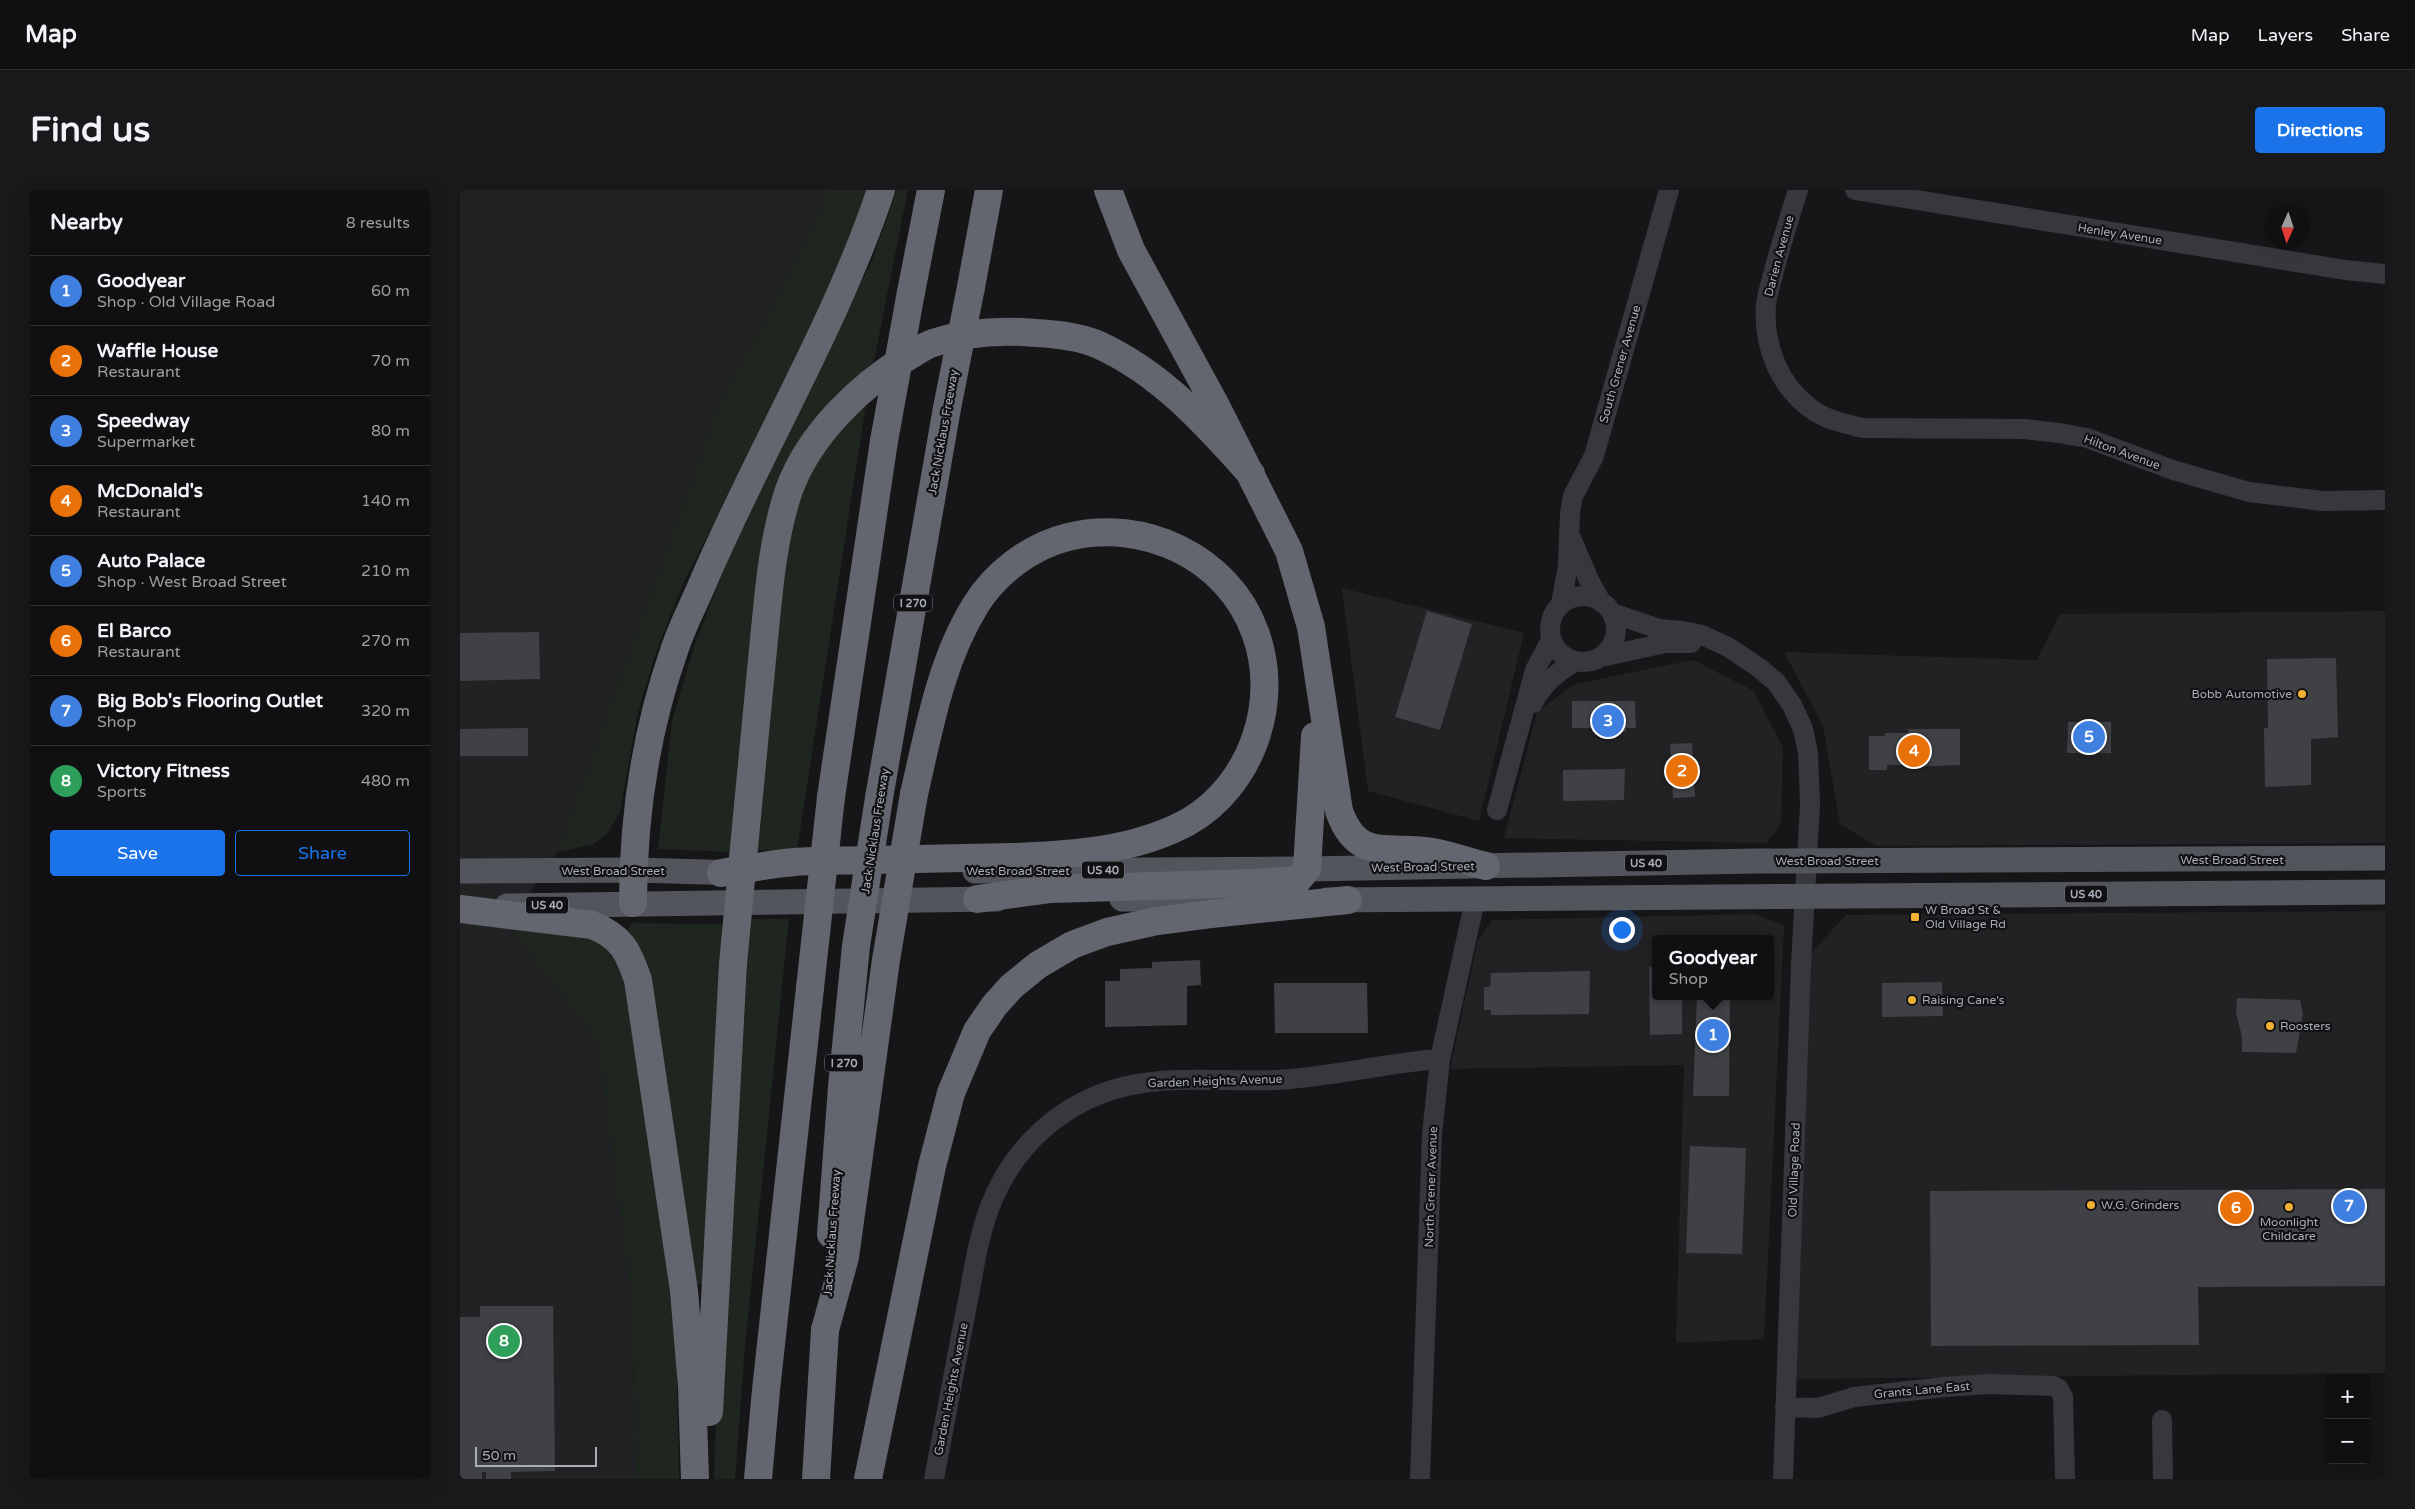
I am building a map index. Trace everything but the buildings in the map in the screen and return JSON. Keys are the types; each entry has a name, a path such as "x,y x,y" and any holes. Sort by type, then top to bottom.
{"highway":[{"path":"633,903 634,838 656,711 674,650 721,538 808,363 870,224 881,190"},
{"path":"758,1479 766,1390 831,797 884,441 931,190"},
{"name":"Jack Nicklaus Freeway","path":"816,1479 842,1087 856,946 879,798 947,408 989,190"},
{"path":"1108,190 1131,250 1251,474 1289,551 1311,627 1339,811 1350,836 1365,846 1380,849 1432,852 1486,866"},
{"path":"707,1479 714,1290 733,964 771,570 790,490 798,471 828,425 855,396 886,370 931,344 971,334 1008,331 1053,334 1097,344 1141,368 1178,396 1251,474"},
{"path":"721,873 794,862 1078,855 1145,839 1187,822 1226,792 1243,766 1255,742 1262,714 1264,687 1262,660 1256,633 1244,609 1228,586 1188,553 1165,542 1141,534 1115,531 1085,533 1053,541 1026,555 1000,574 976,604 959,638 940,684 914,794 886,960 845,1257 824,1337"},
{"path":"977,899 1052,889 1298,880 1307,869 1319,679"},
{"path":"868,1479 932,1166 950,1093 977,1031 994,1006 1011,987 1038,965 1072,944 1107,932 1157,921 1348,900"},
{"path":"460,908 592,925 609,932 620,940 630,958 638,980 684,1290 692,1387 695,1479"}],"main road":[{"name":"West Broad Street","path":"460,871 633,870 721,873 1307,869 1806,861 2379,875"},
{"path":"2166,893 2177,882 2252,874 2332,874 2345,872 2379,875"},
{"name":"US 40","path":"460,908 633,903 977,899 1475,900 2166,893 2379,875"}],"street":[{"name":"South Grener Avenue","path":"1561,604 1565,592 1571,536 1570,513 1573,496 1593,459 1669,190"},
{"name":"Darien Avenue","path":"1783,379 1770,350 1766,304 1798,190"},
{"name":"Henley Avenue","path":"1855,190 2345,270 2385,274"},
{"name":"Hilton Avenue","path":"1783,379 1810,408 1818,413 1841,423 1863,428 2024,429 2059,433 2087,438 2173,470 2249,492 2323,500 2385,500"},
{"name":"South Grener Avenue","path":"1571,536 1589,580 1607,608"},
{"path":"1728,647 1698,643 1665,643 1601,657 1586,663 1575,662 1560,654 1551,640 1549,628 1551,617 1561,604 1575,597 1585,596 1607,608 1659,629 1683,631 1702,636 1728,647 1758,667 1776,682 1792,705 1803,729 1808,753 1810,781 1806,861"},
{"path":"1601,657 1613,644 1616,633 1616,622 1607,608"},
{"path":"1497,810 1535,670 1551,640"},
{"path":"1522,722 1547,680 1562,668 1575,662"},
{"name":"Old Village Road","path":"1783,1479 1806,861"},
{"name":"North Grener Avenue","path":"1420,1479 1432,1134 1440,1059 1475,900"},
{"name":"Garden Heights Avenue","path":"934,1479 976,1262 989,1210 998,1186 1011,1165 1044,1128 1062,1113 1087,1099 1127,1086 1172,1081 1278,1080 1440,1059"},
{"name":"Grants Lane East","path":"1786,1407 1818,1408 1860,1396 1944,1387 1989,1384 2054,1386 2059,1388 2063,1397 2065,1479"},
{"path":"2162,1420 2163,1479"}],"shaded area":[{"path":"460,190 828,190 798,257 718,407 557,852 508,926 598,1042 632,1306 636,1479 460,1479"},
{"path":"828,190 874,190 861,230 682,586 655,655 638,712 620,812 607,834 592,845 557,852 718,407 798,257"},
{"path":"897,190 908,190 873,366 836,397 758,580 730,852 658,849 672,721 695,644 740,527 871,263"},
{"path":"867,397 797,850 756,850 779,569 792,512 812,461"},
{"path":"1342,588 1524,633 1479,821 1368,791"},
{"path":"2385,611 2385,843 1876,846 1840,824 1823,726 1784,652 2037,660 2060,614"},
{"path":"1693,660 1754,691 1783,748 1781,824 1766,843 1504,838 1537,712 1575,684"},
{"path":"2385,911 2385,1373 1787,1379 1801,964 1846,915"},
{"path":"1755,914 1784,926 1764,1339 1676,1343 1684,1065 1450,1069 1478,940 1492,920"},
{"path":"751,919 789,919 745,1347 735,1479 714,1479 721,1276"},
{"path":"633,923 724,924 702,1284 693,1286 639,956 628,929"},
{"path":"508,926 580,934 609,950 626,980 676,1335 679,1479 636,1479 632,1306 598,1042"}],"place":[{"name":"Bobb Automotive","path":"2302,694"},
{"name":"Speedway","path":"1608,721"},
{"name":"Auto Palace","path":"2089,737"},
{"name":"McDonald's","path":"1914,751"},
{"name":"Waffle House","path":"1682,771"},
{"name":"W Broad St & Old Village Rd","path":"1915,917"},
{"name":"Raising Cane's","path":"1912,1000"},
{"name":"Roosters","path":"2270,1026"},
{"name":"Goodyear","path":"1713,1035"},
{"name":"W.G. Grinders","path":"2091,1205"},
{"name":"Big Bob's Flooring Outlet","path":"2349,1206"},
{"name":"Moonlight Childcare","path":"2289,1207"},
{"name":"El Barco","path":"2236,1208"},
{"name":"Victory Fitness","path":"504,1341"}]}
